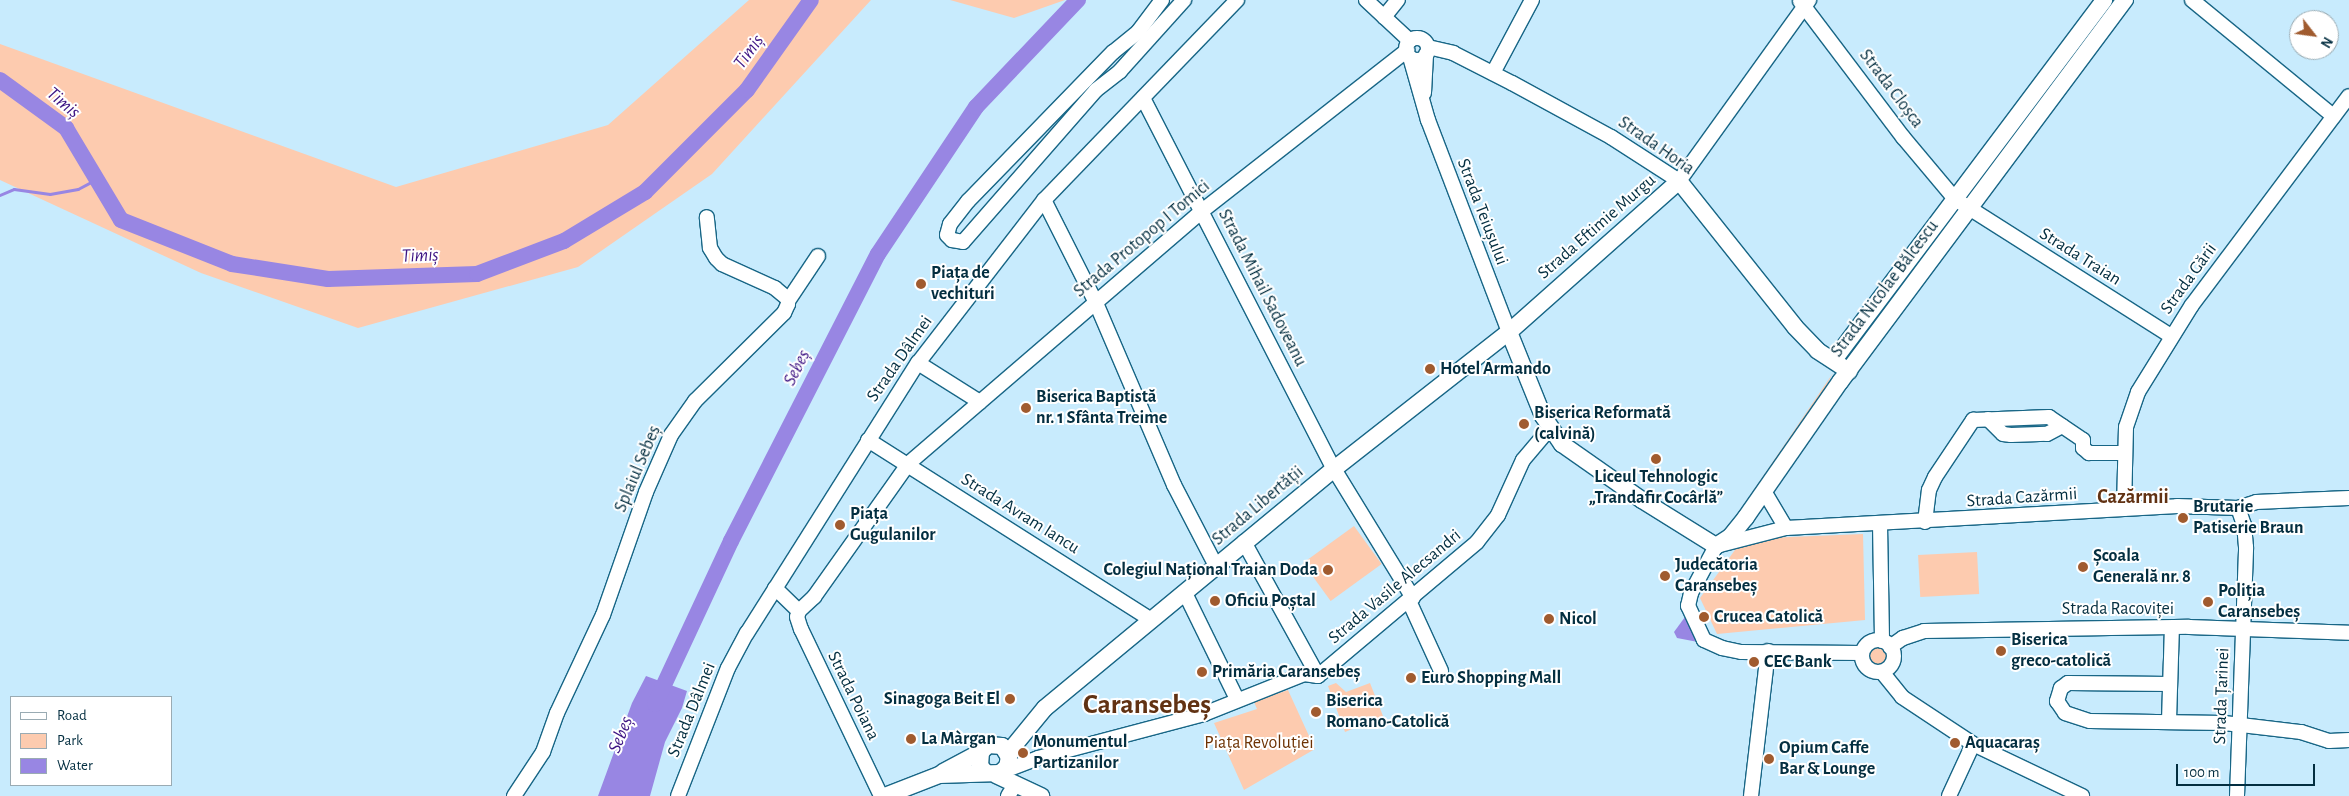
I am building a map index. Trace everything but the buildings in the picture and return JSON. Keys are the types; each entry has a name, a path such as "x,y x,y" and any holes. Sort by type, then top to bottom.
{"main road":[{"name":"Strada Nicolae Bălcescu","path":"1834,360 2104,0"},
{"name":"Strada Nicolae Bălcescu","path":"1716,546 1738,528 1849,371 2125,0"},
{"name":"Strada Eftimie Murgu","path":"1509,332 1679,181"},
{"name":"Strada Horia","path":"1679,181 1795,327 1818,351 1849,371"},
{"path":"1509,332 1550,428 1574,454 1716,546"},
{"name":"Strada Libertății","path":"939,775 1036,716 1244,542 1509,332"},
{"name":"Strada Libertății","path":"1010,761 1036,716"},
{"path":"1015,790 1010,761 1002,746 986,748 979,761 991,774 1015,790 1040,796"},
{"path":"883,796 939,775 991,774 1004,771 1010,761"}],"street":[{"path":"1162,0 1138,32 1113,52 968,201 950,224 947,234 952,240 963,242 1096,90 1120,71 1184,0"},
{"name":"Strada Dâlmei","path":"678,796 728,668 775,588 918,363 1044,200 1236,0"},
{"path":"1366,0 1384,17 1418,59 1427,51"},
{"path":"1384,17 1398,0"},
{"path":"1493,73 1532,0"},
{"path":"2192,0 2333,116"},
{"name":"Strada Cloșca","path":"1804,2 1903,137 1955,199 1969,210"},
{"name":"Strada Eftimie Murgu","path":"1679,181 1804,2"},
{"name":"Strada Horia","path":"1409,49 1422,39 1427,51 1453,53 1611,137 1679,181"},
{"name":"Strada Teiușului","path":"1409,49 1423,104 1509,332"},
{"name":"Strada Protopop I Tomici","path":"799,611 814,596 908,464 1202,212 1409,49"},
{"name":"Strada Teiușului","path":"1423,104 1427,51"},
{"name":"Strada Gării","path":"2124,509 2124,452 2129,412 2171,336 2349,96"},
{"name":"Strada Mihail Sadoveanu","path":"1143,98 1334,469 1411,599 1441,671"},
{"path":"1044,200 1096,303 1174,485 1216,566"},
{"name":"Strada Traian","path":"1969,210 2171,336"},
{"path":"707,217 710,248 716,258 722,264 775,288 788,301"},
{"name":"Splaiul Sebeș","path":"514,796 543,752 557,713 603,616 644,500 671,435 695,401 784,313 788,301 818,256"},
{"path":"918,363 980,402"},
{"path":"1926,522 1929,490 1942,463 1973,420 2049,417 2082,440 2083,448 2089,453 2124,452"},
{"name":"Strada Vasile Alecsandri","path":"1318,676 1464,555 1490,528 1523,460 1550,428"},
{"name":"Strada Avram Iancu","path":"868,440 1152,620"},
{"path":"1764,491 1786,528"},
{"name":"Strada Cazărmii","path":"1716,546 1786,528 1926,522 2124,509 2215,505 2238,508 2256,502 2349,498"},
{"name":"Strada Țarinei","path":"2237,796 2246,534 2238,508"},
{"path":"1880,524 1886,644 1893,662 1882,672"},
{"path":"1244,542 1318,676"},
{"name":"Strada Nicolae Bălcescu","path":"1704,640 1688,606 1691,593 1716,546"},
{"path":"775,588 799,611"},
{"path":"1185,593 1237,699"},
{"name":"Strada Poiana","path":"799,611 797,617 801,629 883,796"},
{"path":"2169,721 2172,628"},
{"name":"Strada Racoviței","path":"1704,640 1722,648 1768,652 1862,652 1868,644 1886,644 1924,631 2172,628 2349,633"},
{"path":"1751,796 1768,652"},
{"path":"1862,652 1863,662 1868,669 1882,672 1902,698 1973,744 2082,796"},
{"path":"1010,761 1038,758 1204,714 1237,699 1304,674 1318,676"},
{"path":"2170,684 2068,683 2061,688 2057,701 2065,713 2090,721 2169,721 2240,724 2301,732 2329,741 2349,740"},
{"path":"1949,796 1973,744"}],"green space":[{"path":"749,0 871,0 712,174 578,267 358,328 201,273 0,180 0,44 396,187 608,125"},
{"path":"950,0 1065,0 1014,18"},
{"path":"1953,214 1956,216 1851,357 1847,357 1846,354"},
{"path":"1833,373 1814,409 1732,526 1730,525"},
{"path":"1354,526 1382,564 1331,601 1303,563"},
{"path":"1863,534 1865,620 1717,634 1700,598 1743,539"},
{"path":"1977,552 1979,594 1920,597 1918,555"},
{"path":"1877,646 1885,649 1888,657 1885,665 1877,668 1869,665 1866,657 1869,649"},
{"path":"1336,683 1346,692 1370,683 1383,716 1345,732 1328,686"},
{"name":"Piața Revoluției","path":"1288,690 1315,749 1244,790 1214,723 1257,709 1254,702"}],"water":[{"path":"1685,617 1691,618 1698,642 1677,638 1674,632"},
{"path":"646,676 687,691 682,708 665,742 650,796 598,796 632,703"}],"waterway":[{"name":"Timiș","path":"0,80 66,128 121,220 232,264 328,279 477,274 564,241 645,192 747,90 811,0"},
{"name":"Sebeș","path":"655,704 731,541 878,254 976,107 1078,0"},
{"path":"0,195 14,189 50,194 78,189 97,179"}],"place":[{"name":"Piața de vechituri","path":"921,284"},
{"name":"Hotel Armando","path":"1430,369"},
{"name":"Biserica Baptistă nr. 1 Sfânta Treime","path":"1026,408"},
{"name":"Biserica Reformată (calvină)","path":"1524,424"},
{"name":"Liceul Tehnologic „Trandafir Cocârlă”","path":"1656,459"},
{"name":"Brutarie Patiserie Braun","path":"2183,518"},
{"name":"Piața Gugulanilor","path":"840,525"},
{"name":"Școala Generală nr. 8","path":"2083,567"},
{"name":"Colegiul Național Traian Doda","path":"1328,570"},
{"name":"Judecătoria Caransebeș","path":"1665,576"},
{"name":"Oficiu Poștal","path":"1215,601"},
{"name":"Poliția Caransebeș","path":"2208,602"},
{"name":"Crucea Catolică","path":"1704,617"},
{"name":"Nicol","path":"1549,619"},
{"name":"Biserica greco-catolică","path":"2001,651"},
{"name":"CEC Bank","path":"1754,662"},
{"name":"Primăria Caransebeș","path":"1202,672"},
{"name":"Euro Shopping Mall","path":"1411,678"},
{"name":"Sinagoga Beit El","path":"1010,699"},
{"name":"Biserica Romano-Catolică","path":"1316,712"},
{"name":"La Màrgan","path":"911,739"},
{"name":"Aquacaraș","path":"1955,743"},
{"name":"Monumentul Partizanilor","path":"1023,753"},
{"name":"Opium Caffe Bar & Lounge","path":"1769,759"}],"district":[{"name":"Cazărmii","path":"2133,497"},
{"name":"Caransebeș","path":"1147,705"}]}
